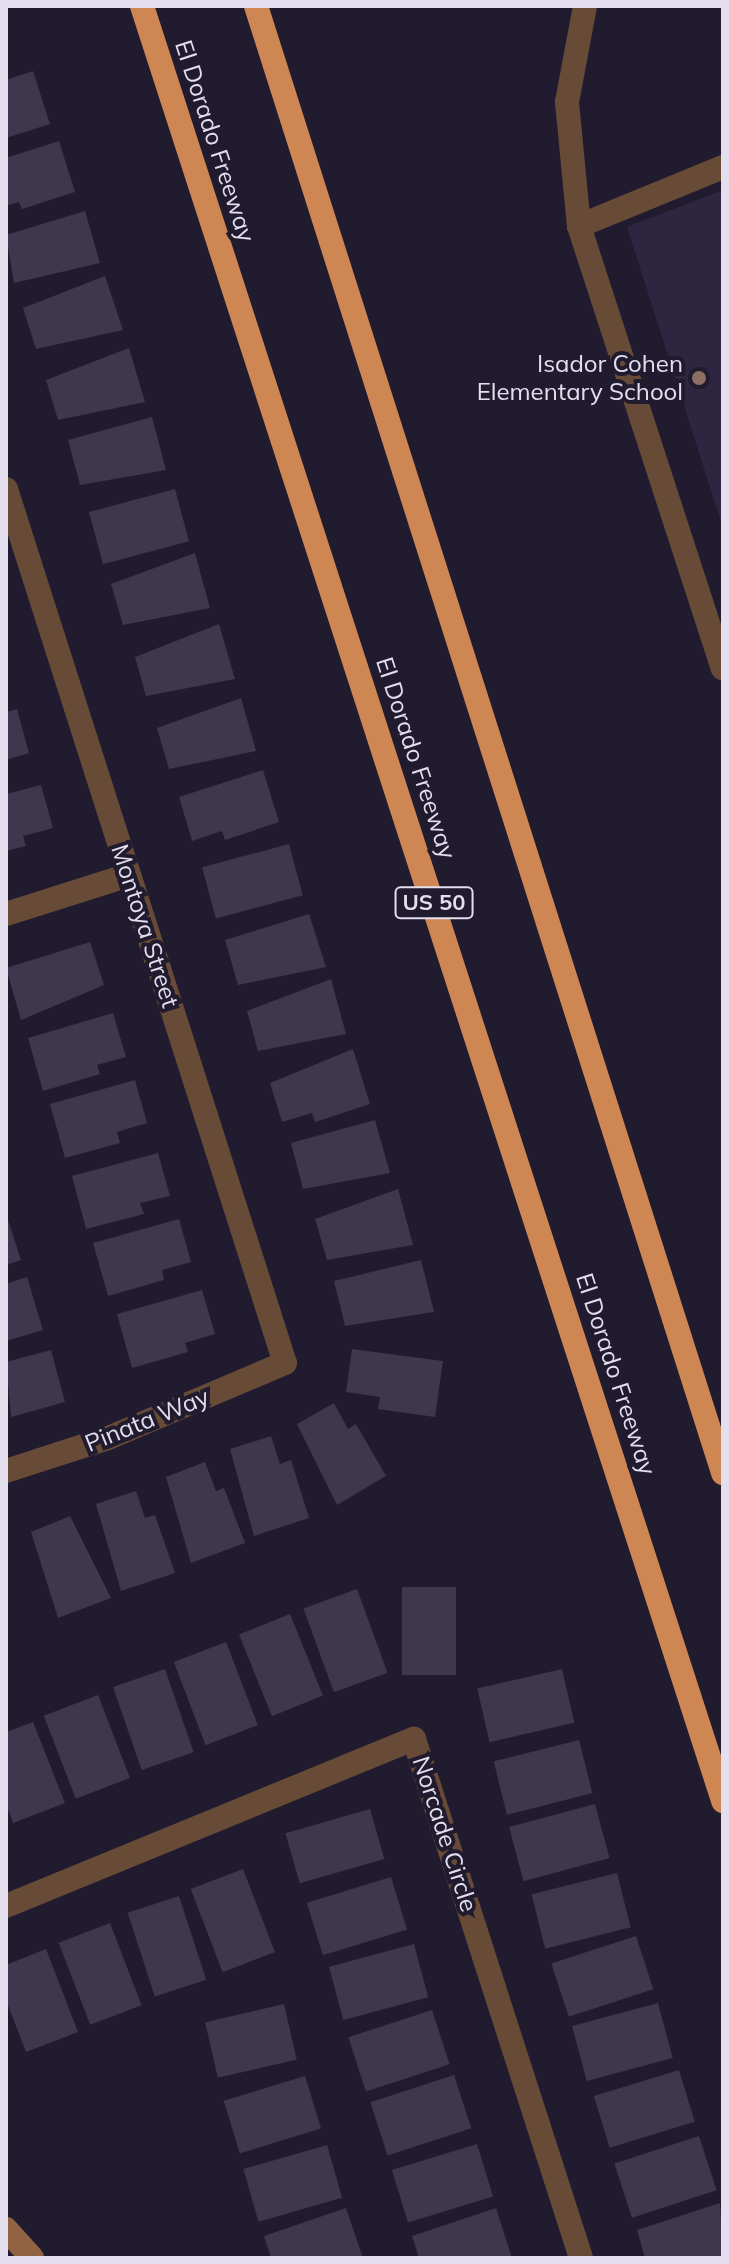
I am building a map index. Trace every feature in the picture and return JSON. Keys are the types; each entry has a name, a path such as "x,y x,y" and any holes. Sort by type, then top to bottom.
{"highway":[{"name":"El Dorado Freeway","path":"142,6 723,1801"},
{"path":"256,6 723,1473"}],"main road":[{"path":"6,2229 32,2258"}],"street":[{"path":"585,6 567,102 579,226 723,668"},
{"path":"579,226 723,167"},
{"name":"Montoya Street","path":"6,489 285,1363"},
{"path":"6,914 129,875"},
{"name":"Pinata Way","path":"6,1471 108,1438 285,1363"},
{"name":"Norcade Circle","path":"6,1906 414,1739 581,2258"}],"shaded area":[{"name":"Isador Cohen Elementary School","path":"723,190 723,528 627,227"}],"building":[{"path":"33,71 50,124 6,138 6,80"},
{"path":"59,141 75,192 22,209 19,202 6,206 6,158"},
{"path":"85,211 100,263 14,283 6,235"},
{"path":"105,276 123,330 36,349 23,308"},
{"path":"129,348 145,402 58,420 46,380"},
{"path":"152,417 166,470 80,485 68,440"},
{"path":"175,489 189,541 103,564 89,512"},
{"path":"195,553 210,608 123,625 111,584"},
{"path":"219,624 235,679 146,696 135,657"},
{"path":"241,698 256,751 169,769 157,728"},
{"path":"17,709 29,753 6,760 6,712"},
{"path":"263,770 279,822 225,840 222,831 192,841 179,797"},
{"path":"41,785 53,828 23,836 26,846 6,851 6,794"},
{"path":"289,844 303,895 216,918 202,867"},
{"path":"309,914 326,967 238,985 225,940"},
{"path":"90,942 104,985 21,1020 6,968"},
{"path":"331,979 346,1034 258,1051 247,1011"},
{"path":"113,1013 126,1057 97,1065 100,1074 43,1091 28,1038"},
{"path":"353,1049 370,1104 315,1122 312,1113 282,1122 270,1083"},
{"path":"135,1080 147,1123 117,1132 120,1143 65,1158 50,1104"},
{"path":"375,1120 390,1173 303,1189 291,1143"},
{"path":"158,1153 170,1196 140,1203 144,1214 86,1229 72,1176"},
{"path":"398,1189 413,1245 327,1260 315,1219"},
{"path":"6,1214 21,1260 6,1265"},
{"path":"179,1219 191,1262 162,1270 164,1280 108,1296 93,1243"},
{"path":"421,1260 434,1312 345,1326 334,1281"},
{"path":"27,1277 43,1330 6,1341 6,1284"},
{"path":"202,1290 215,1334 185,1343 188,1352 132,1368 117,1314"},
{"path":"352,1349 443,1361 435,1417 378,1409 380,1397 346,1392"},
{"path":"51,1350 65,1402 11,1417 6,1362"},
{"path":"334,1403 348,1429 356,1424 386,1476 337,1505 297,1424"},
{"path":"271,1436 280,1464 291,1460 309,1518 254,1536 230,1449"},
{"path":"205,1462 216,1491 224,1488 245,1543 191,1563 166,1477"},
{"path":"136,1491 145,1518 155,1515 175,1573 121,1591 96,1504"},
{"path":"70,1516 111,1598 58,1618 31,1532"},
{"path":"402,1587 456,1587 456,1675 402,1675"},
{"path":"357,1589 387,1673 334,1692 303,1608"},
{"path":"290,1614 323,1696 272,1716 239,1635"},
{"path":"226,1642 258,1725 206,1745 174,1662"},
{"path":"165,1669 194,1752 142,1770 113,1687"},
{"path":"562,1669 574,1723 490,1742 477,1689"},
{"path":"98,1695 130,1778 76,1799 44,1716"},
{"path":"33,1722 65,1803 13,1823 6,1804 6,1732"},
{"path":"579,1740 592,1793 507,1815 494,1761"},
{"path":"595,1804 609,1858 524,1881 509,1827"},
{"path":"370,1809 384,1859 300,1883 285,1833"},
{"path":"243,1869 275,1952 223,1972 191,1889"},
{"path":"617,1873 631,1927 545,1949 532,1894"},
{"path":"391,1877 407,1930 323,1955 307,1903"},
{"path":"179,1896 206,1980 155,1996 128,1913"},
{"path":"110,1923 142,2005 90,2025 59,1943"},
{"path":"636,1936 653,1989 569,2017 551,1964"},
{"path":"414,1944 428,1997 343,2020 329,1967"},
{"path":"46,1949 78,2032 26,2052 6,2000 6,1965"},
{"path":"658,2003 673,2058 587,2081 572,2026"},
{"path":"284,2004 297,2060 218,2078 205,2022"},
{"path":"432,2010 450,2064 366,2091 348,2037"},
{"path":"679,2070 695,2122 610,2148 594,2096"},
{"path":"454,2075 471,2128 388,2155 370,2102"},
{"path":"305,2076 321,2129 240,2153 224,2101"},
{"path":"699,2136 717,2190 632,2218 614,2164"},
{"path":"477,2144 493,2197 408,2223 392,2170"},
{"path":"327,2145 342,2198 259,2222 243,2169"},
{"path":"720,2203 723,2258 645,2258 637,2230"},
{"path":"346,2208 363,2258 271,2258 264,2236"},
{"path":"496,2208 512,2258 419,2258 412,2236"}],"place":[{"name":"Isador Cohen Elementary School","path":"699,378"}]}
